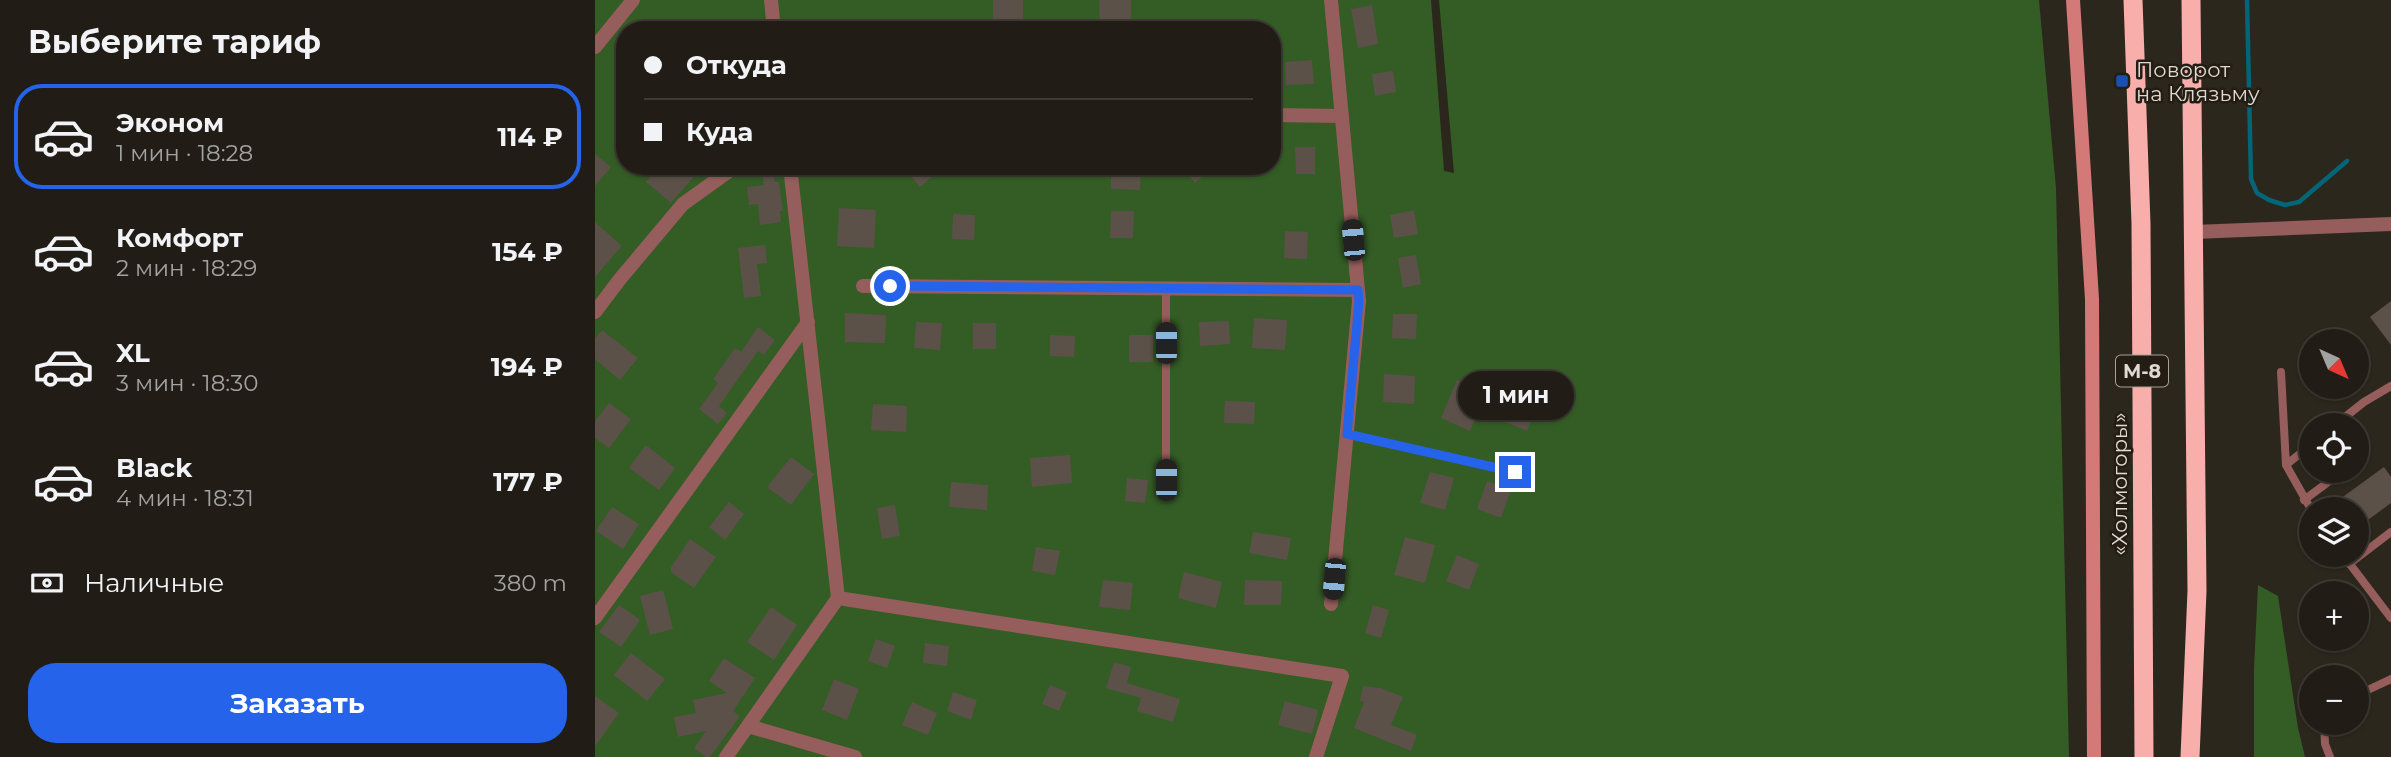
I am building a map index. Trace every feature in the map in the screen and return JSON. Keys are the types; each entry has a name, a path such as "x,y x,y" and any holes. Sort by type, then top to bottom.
{"highway":[{"name":"«Холмогоры»","path":"2133,0 2141,224 2144,752"},
{"name":"М-8","path":"2190,757 2197,591 2191,0"}],"main road":[{"path":"2073,0 2092,299 2094,757"}],"street":[{"path":"595,47 633,0"},
{"path":"771,0 773,21"},
{"path":"1331,0 1359,301 1332,604"},
{"path":"1281,116 1342,117"},
{"path":"595,313 683,204 723,175"},
{"path":"726,757 838,598 791,175"},
{"path":"2194,232 2391,224"},
{"path":"863,285 1358,290"},
{"path":"595,618 808,322"},
{"path":"838,598 1342,676 1316,757"},
{"path":"748,726 855,757"}],"lane":[{"path":"1166,288 1166,480"},
{"path":"2281,372 2286,465 2302,497"},
{"path":"2350,413 2391,386"},
{"path":"1347,434 1515,472"},
{"path":"2286,465 2299,454"},
{"path":"2308,497 2327,483"},
{"path":"2369,549 2391,532"},
{"path":"2351,567 2391,618"},
{"path":"2369,689 2391,679"},
{"path":"2325,735 2330,757"}],"green space":[{"path":"595,0 1431,0 1444,171 1454,173 1439,0 2039,0 2056,188 2069,757 595,757"},
{"path":"2258,585 2278,596 2299,735 2305,757 2254,757"}],"building":[{"path":"993,0 1023,0 1023,19 993,19"},
{"path":"1099,0 1131,0 1131,21 1100,21"},
{"path":"1372,5 1378,44 1358,48 1351,9"},
{"path":"1312,60 1314,84 1286,85 1285,62"},
{"path":"1393,71 1396,92 1375,96 1372,74"},
{"path":"1295,147 1315,147 1315,174 1296,174"},
{"path":"595,154 611,167 595,186"},
{"path":"652,175 695,175 671,203 646,182"},
{"path":"910,175 934,175 920,187"},
{"path":"1111,175 1141,175 1140,190 1111,189"},
{"path":"1188,175 1204,175 1195,183"},
{"path":"774,176 775,182 779,182 783,211 780,211 781,222 760,225 758,204 749,205 747,187 764,185 763,177"},
{"path":"839,208 876,210 874,248 837,246"},
{"path":"1414,210 1418,234 1394,238 1390,215"},
{"path":"1111,211 1134,211 1133,238 1110,238"},
{"path":"953,214 975,215 974,240 952,239"},
{"path":"595,222 622,246 595,277"},
{"path":"1285,231 1308,232 1307,259 1284,258"},
{"path":"765,245 767,263 757,264 761,296 744,298 738,248"},
{"path":"1416,255 1421,284 1403,288 1398,258"},
{"path":"2391,301 2391,345 2370,317"},
{"path":"845,313 886,315 885,343 845,342"},
{"path":"1393,314 1417,314 1416,339 1392,338"},
{"path":"1254,318 1287,320 1285,350 1252,348"},
{"path":"1229,321 1230,344 1200,346 1199,322"},
{"path":"916,322 942,323 940,350 914,348"},
{"path":"973,323 996,323 996,349 973,349"},
{"path":"758,327 775,340 764,355 758,351 719,406 727,413 718,424 699,409 718,383 713,379 735,348 741,352"},
{"path":"602,330 638,358 620,380 595,359 595,339"},
{"path":"1050,335 1075,336 1074,357 1050,356"},
{"path":"1129,335 1153,335 1153,362 1129,362"},
{"path":"1384,374 1415,376 1414,404 1383,402"},
{"path":"1457,380 1486,392 1470,431 1441,418"},
{"path":"1505,400 1534,412 1527,431 1498,419"},
{"path":"1225,401 1255,402 1254,424 1224,423"},
{"path":"609,403 631,419 609,448 595,438 595,421"},
{"path":"873,404 907,406 906,432 871,430"},
{"path":"646,445 675,468 659,490 629,468"},
{"path":"1070,455 1072,483 1032,487 1030,458"},
{"path":"791,457 814,474 791,505 767,487"},
{"path":"2384,467 2391,477 2391,503 2369,519 2369,497 2343,497 2362,483 2369,483 2369,478"},
{"path":"1430,472 1454,478 1445,510 1420,503"},
{"path":"1127,478 1148,480 1145,503 1125,501"},
{"path":"1487,481 1511,490 1501,518 1477,509"},
{"path":"951,482 988,485 987,510 949,507"},
{"path":"729,502 744,514 725,540 709,527"},
{"path":"895,505 900,536 882,539 877,508"},
{"path":"612,507 639,524 623,549 596,531"},
{"path":"1253,532 1291,538 1287,560 1249,553"},
{"path":"1405,537 1435,545 1425,583 1394,575"},
{"path":"690,539 716,557 694,588 671,572 671,567"},
{"path":"1036,547 1060,551 1055,575 1032,571"},
{"path":"1457,555 1479,564 1469,590 1446,581"},
{"path":"1184,572 1222,582 1216,608 1178,598"},
{"path":"1103,580 1133,583 1130,610 1099,607"},
{"path":"1245,580 1282,581 1281,605 1244,605"},
{"path":"663,590 673,629 650,635 640,596"},
{"path":"619,605 640,620 621,647 599,632"},
{"path":"1373,605 1389,610 1381,638 1365,633"},
{"path":"771,607 797,625 774,660 747,642"},
{"path":"876,639 895,646 887,668 868,661"},
{"path":"925,643 949,646 947,666 923,663"},
{"path":"631,653 665,679 647,701 614,675"},
{"path":"724,658 755,678 733,711 740,716 710,757 706,757 694,748 706,731 678,737 674,717 696,713 693,700 727,693 709,681"},
{"path":"1114,662 1131,667 1127,683 1180,699 1173,722 1137,711 1141,698 1106,688"},
{"path":"834,679 859,689 847,720 822,710"},
{"path":"1050,685 1067,692 1059,711 1042,704"},
{"path":"1363,686 1381,688 1403,697 1391,725 1417,735 1411,751 1354,728 1364,702 1360,701"},
{"path":"953,692 977,700 971,720 947,711"},
{"path":"595,696 619,713 595,746"},
{"path":"1285,701 1318,710 1312,734 1278,725"},
{"path":"912,702 937,713 928,735 902,725"}],"waterway":[{"path":"2247,0 2251,179 2257,193 2285,205 2299,202 2347,161"}],"place":[{"name":"Поворот на Клязьму","path":"2122,81"}],"route":[{"path":"890,286 1358,290 1347,434 1515,472"}]}
